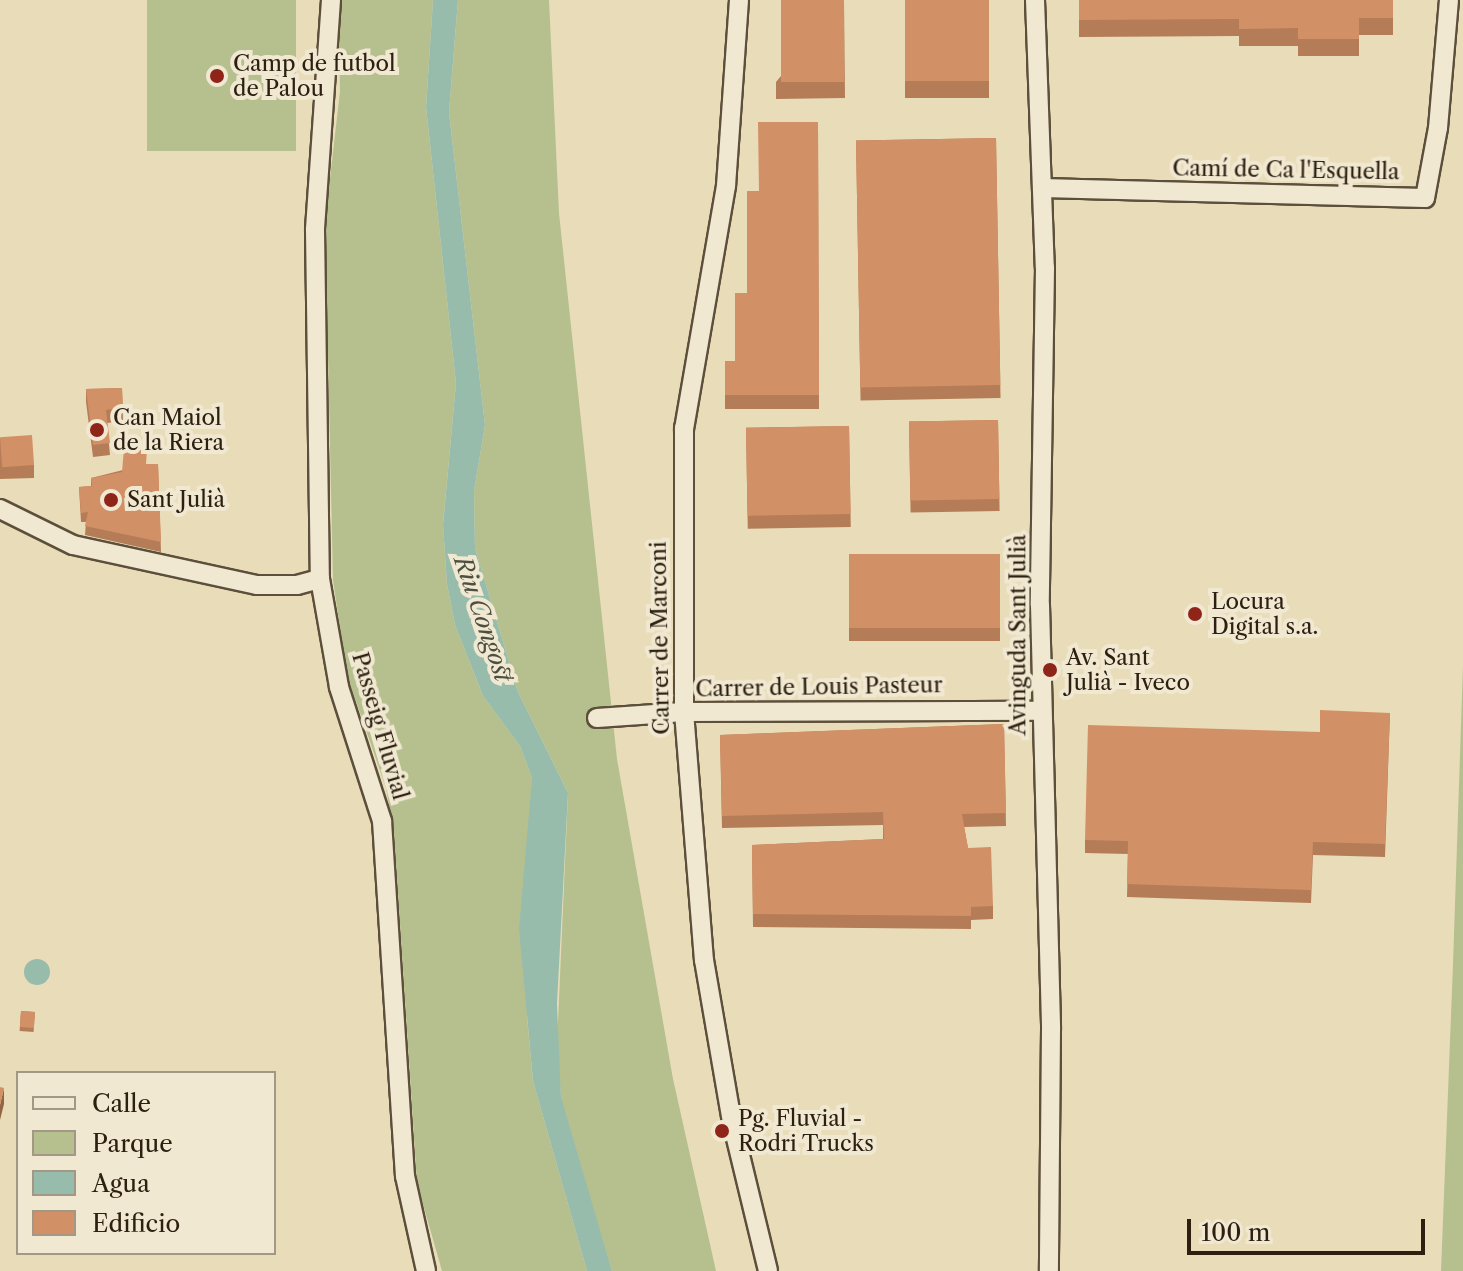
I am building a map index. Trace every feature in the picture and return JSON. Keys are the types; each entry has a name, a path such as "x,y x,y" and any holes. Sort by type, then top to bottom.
{"street":[{"name":"Passeig Fluvial","path":"331,0 315,230 320,579 339,687 382,821 405,1176 426,1271"},
{"name":"Carrer de Marconi","path":"739,0 726,186 684,428 684,712 704,960 732,1122 768,1271"},
{"name":"Avinguda Sant Julià","path":"1035,0 1046,406 1041,711 1051,1029 1049,1271"},
{"name":"Camí de Ca l'Esquella","path":"1042,188 1425,198 1438,128 1449,0"},
{"path":"0,509 89,549 257,585 297,585 320,579"},
{"name":"Carrer de Louis Pasteur","path":"597,718 684,712 1041,711"}],"green space":[{"name":"Camp de futbol de Palou","path":"147,0 296,0 296,151 147,151"},
{"path":"338,0 433,0 426,107 456,383 443,524 447,584 455,625 483,696 520,746 532,778 527,1017 533,1081 587,1271 442,1271 417,1183 394,833 386,788 347,675 333,580 325,222 340,91"},
{"path":"458,0 549,0 559,213 617,759 673,1079 716,1271 612,1271 562,1109 557,1045 568,793 518,692 475,548 474,491 485,425 449,112"},
{"path":"1463,665 1463,1271 1441,1271 1453,964"}],"water":[{"name":"Riu Congost","path":"433,0 458,0 449,112 485,425 474,491 475,548 518,692 568,793 557,1004 561,1097 612,1271 587,1271 533,1081 519,929 532,778 520,746 483,696 455,625 447,584 443,525 456,383 426,107"},
{"path":"37,959 46,963 50,972 46,981 37,985 28,981 24,972 28,963"}],"building":[{"path":"781,0 844,0 844,82 781,82"},
{"path":"905,0 989,0 989,81 905,81"},
{"path":"1079,0 1393,0 1393,18 1359,18 1359,39 1298,39 1298,28 1239,29 1239,19 1079,20"},
{"path":"758,122 818,122 819,395 725,395 725,361 735,361 735,293 747,293 747,191 759,191"},
{"path":"996,138 1000,385 860,387 856,140"},
{"name":"Can Maiol de la Riera","path":"122,388 123,408 106,410 110,443 93,445 86,389"},
{"path":"998,420 999,499 910,501 909,422"},
{"path":"849,426 851,514 748,516 746,428"},
{"path":"32,435 34,465 2,467 0,437"},
{"path":"124,448 147,450 146,464 158,464 161,542 85,526 88,512 81,513 79,487 92,486 91,478 122,472"},
{"path":"849,554 1000,554 1000,628 849,628"},
{"path":"1320,710 1390,713 1385,844 1313,842 1311,890 1127,884 1128,841 1085,840 1088,725 1320,732"},
{"path":"1004,724 1006,813 962,814 968,848 991,847 993,906 971,907 971,916 753,914 752,845 884,839 883,812 722,816 720,735"},
{"path":"21,1011 35,1012 34,1028 20,1027"}],"place":[{"name":"Camp de futbol de Palou","path":"217,76"},
{"name":"Can Maiol de la Riera","path":"97,430"},
{"name":"Sant Julià","path":"111,500"},
{"name":"Locura Digital s.a.","path":"1195,614"},
{"name":"Av. Sant Julià - Iveco","path":"1050,670"},
{"name":"Pg. Fluvial - Rodri Trucks","path":"722,1131"}]}
